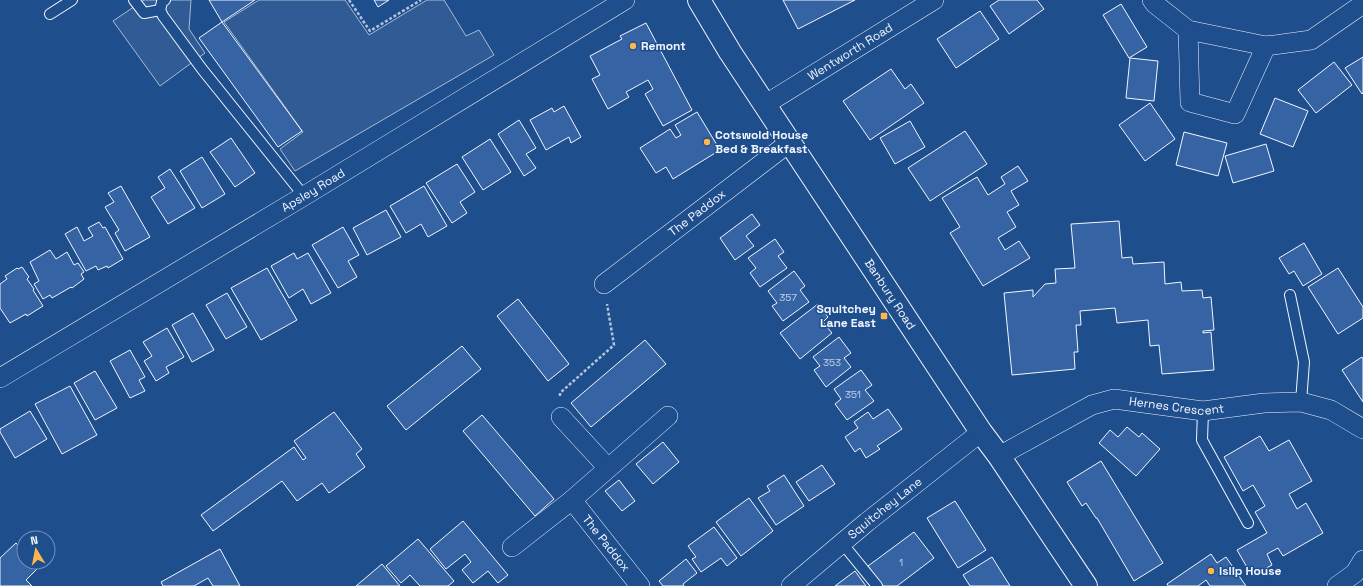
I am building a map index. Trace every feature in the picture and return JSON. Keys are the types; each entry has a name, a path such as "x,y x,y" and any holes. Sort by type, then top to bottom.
{"main road":[{"name":"Banbury Road","path":"700,0 730,52 766,104 981,432 1086,586"}],"street":[{"name":"Apsley Road","path":"0,378 304,196 625,0"},
{"path":"1152,0 1188,30 1266,46 1311,40 1363,4"},
{"name":"Wentworth Road","path":"766,104 927,2"},
{"path":"1188,30 1190,102 1235,114 1266,46"},
{"name":"The Paddox","path":"604,284 790,142"},
{"name":"Hernes Crescent","path":"998,456 1092,405 1114,399 1203,411 1264,403 1301,402 1331,410 1363,429"},
{"path":"512,547 572,500 668,416"},
{"path":"561,417 608,468"},
{"name":"Squitchey Lane","path":"791,586 842,543 981,432"},
{"name":"The Paddox","path":"572,500 640,586"},
{"path":"1338,586 1355,573 1363,560"}],"lane":[{"path":"50,14 72,0"},
{"path":"134,0 144,13 160,10"},
{"path":"165,0 162,2 160,10 163,16 202,69 304,196"},
{"path":"1290,295 1304,362 1301,402"},
{"path":"1203,411 1202,440 1248,523"},
{"path":"842,543 877,586"}],"path":[{"path":"349,0 370,31 421,0"},
{"path":"561,417 560,394 614,345 604,284"}],"shaded area":[{"path":"144,0 191,0 189,29 205,53 160,86 113,21"},
{"path":"259,0 345,0 369,35 427,0 444,0 466,36 479,30 494,55 295,171 280,149 303,132 224,22"}],"building":[{"path":"209,0 255,0 222,22"},
{"path":"374,0 389,0 378,7"},
{"path":"783,0 855,0 798,29"},
{"path":"999,0 1037,0 1044,9 1009,34 990,6"},
{"path":"1121,4 1147,47 1129,58 1103,15"},
{"path":"980,11 999,39 956,68 937,39"},
{"path":"222,22 302,131 278,147 199,38"},
{"path":"646,23 692,110 663,126 645,94 653,89 648,80 626,92 629,97 608,109 592,79 600,75 590,56 622,39 620,36"},
{"path":"1363,57 1363,93 1362,94 1345,68"},
{"path":"1130,58 1158,61 1154,101 1126,98"},
{"path":"1334,62 1352,85 1316,113 1298,90"},
{"path":"891,69 905,89 911,84 924,103 870,140 843,101"},
{"path":"1275,98 1308,111 1293,147 1260,134"},
{"path":"1150,103 1175,139 1145,161 1119,125"},
{"path":"564,106 581,137 571,143 569,137 546,150 530,120 552,108 554,112"},
{"path":"697,112 720,150 673,179 666,167 656,173 640,148 670,129 676,138 681,135 675,125"},
{"path":"519,120 536,148 526,154 536,168 524,176 498,134"},
{"path":"910,121 925,147 895,164 880,138"},
{"path":"965,131 987,164 930,201 908,168"},
{"path":"1184,132 1227,143 1218,176 1176,165"},
{"path":"231,138 255,173 235,187 210,152"},
{"path":"490,139 511,172 483,190 462,157"},
{"path":"1266,144 1274,171 1233,183 1225,156"},
{"path":"202,157 225,194 202,208 180,171"},
{"path":"457,164 475,192 460,202 467,213 452,223 426,183"},
{"path":"1018,166 1028,181 1011,191 1019,205 1007,212 1016,227 998,238 1005,250 1019,241 1030,258 983,286 950,233 960,227 942,198 977,177 988,195 1005,184 1001,177"},
{"path":"170,169 195,208 168,224 151,197 165,188 158,177"},
{"path":"121,186 150,237 125,251 115,233 119,230 105,207 114,202 108,193"},
{"path":"424,186 447,226 428,237 421,224 406,233 390,206"},
{"path":"386,210 401,237 367,255 353,228"},
{"path":"752,214 760,225 746,236 754,246 735,260 720,238"},
{"path":"1119,221 1122,258 1132,257 1133,264 1164,262 1165,284 1181,282 1182,291 1202,290 1203,298 1211,297 1214,330 1203,331 1203,333 1211,332 1214,370 1162,374 1159,345 1150,346 1148,320 1117,323 1115,308 1080,311 1081,325 1076,325 1078,352 1074,352 1075,369 1012,375 1004,293 1033,290 1033,297 1045,284 1056,283 1055,269 1075,268 1071,224"},
{"path":"99,222 103,228 105,227 123,259 108,268 107,266 98,270 96,266 86,271 65,234 77,227 84,241 93,236 88,228"},
{"path":"343,227 359,255 348,261 357,277 338,288 312,245"},
{"path":"775,239 784,252 778,256 787,268 760,287 750,273 756,268 748,258"},
{"path":"1304,243 1322,274 1303,286 1294,271 1289,274 1279,258"},
{"path":"50,250 56,259 67,252 74,265 78,263 84,272 81,274 84,279 72,288 71,287 52,298 50,295 43,299 34,284 39,281 30,262"},
{"path":"294,253 297,259 308,253 331,293 311,304 303,289 289,298 271,266"},
{"path":"22,267 29,277 27,279 43,306 27,316 26,314 10,323 0,308 0,284 7,279 5,276 17,268"},
{"path":"267,268 297,320 261,340 231,288"},
{"path":"1338,268 1363,307 1363,318 1338,334 1308,287"},
{"path":"794,271 805,286 800,290 809,302 783,321 772,306 777,303 768,291"},
{"path":"227,293 247,327 226,339 206,305"},
{"path":"518,299 569,364 548,381 497,316"},
{"path":"818,304 828,317 823,322 832,333 800,359 780,333"},
{"path":"193,313 214,350 192,362 172,325"},
{"path":"167,328 184,357 166,367 169,373 156,381 144,361 152,356 143,342"},
{"path":"839,337 851,353 844,358 851,367 826,387 814,370 820,366 813,357"},
{"path":"645,340 666,364 591,427 571,403"},
{"path":"462,346 481,369 406,430 387,406"},
{"path":"130,350 145,377 139,380 145,391 130,398 110,361"},
{"path":"1362,357 1363,359 1363,402 1342,370"},
{"path":"861,370 872,385 865,390 874,401 847,420 835,404 841,399 834,389"},
{"path":"95,371 117,408 95,420 74,383"},
{"path":"70,386 97,435 62,454 35,404"},
{"path":"888,409 902,429 877,446 880,449 866,458 860,448 855,452 845,437 858,428 854,422 868,412 873,419"},
{"path":"30,411 47,439 15,458 0,432 0,429"},
{"path":"334,412 362,449 356,454 365,467 329,493 322,483 297,501 282,481 213,531 201,515 294,447 303,460 306,458 294,441"},
{"path":"482,415 554,499 535,516 463,431"},
{"path":"1127,427 1139,437 1142,433 1160,449 1136,476 1099,443 1110,430 1118,437"},
{"path":"1260,436 1269,451 1289,440 1312,481 1289,494 1297,509 1306,503 1323,533 1283,556 1278,548 1267,554 1272,565 1252,576 1237,550 1267,533 1255,512 1265,506 1253,485 1243,491 1224,457"},
{"path":"663,442 679,462 653,484 636,464"},
{"path":"1101,461 1163,563 1134,581 1097,518 1086,503 1082,506 1067,482"},
{"path":"822,465 835,484 809,501 796,482"},
{"path":"784,475 804,506 776,525 758,498 770,491 767,486"},
{"path":"619,480 635,501 622,511 605,491"},
{"path":"749,498 773,531 741,556 716,522"},
{"path":"955,501 986,550 958,568 927,518"},
{"path":"463,521 508,575 498,583 488,571 473,583 462,570 471,562 465,554 446,569 430,549"},
{"path":"714,527 737,558 727,566 721,558 701,572 692,559 696,557 688,546"},
{"path":"914,532 934,558 897,586 883,586 868,566"},
{"path":"418,539 454,581 448,586 420,586 410,575 401,583 386,566"},
{"path":"16,543 16,570 36,570 26,580 32,586 0,586 0,558"},
{"path":"220,549 240,586 213,586 208,578 194,586 163,586 161,582"},
{"name":"Islip House","path":"1211,554 1217,563 1226,557 1246,586 1210,586 1206,580 1198,586 1168,586 1167,584"},
{"path":"992,557 1010,586 970,586 963,575"},
{"path":"686,559 697,573 683,584 684,586 663,586 659,581"},
{"path":"382,564 400,586 356,586"},
{"path":"855,571 866,586 835,586"}],"place":[{"name":"Remont","path":"633,46"},
{"name":"Cotswold House Bed & Breakfast","path":"707,142"},
{"name":"Squitchey Lane East","path":"884,316"},
{"name":"Islip House","path":"1211,571"}]}
